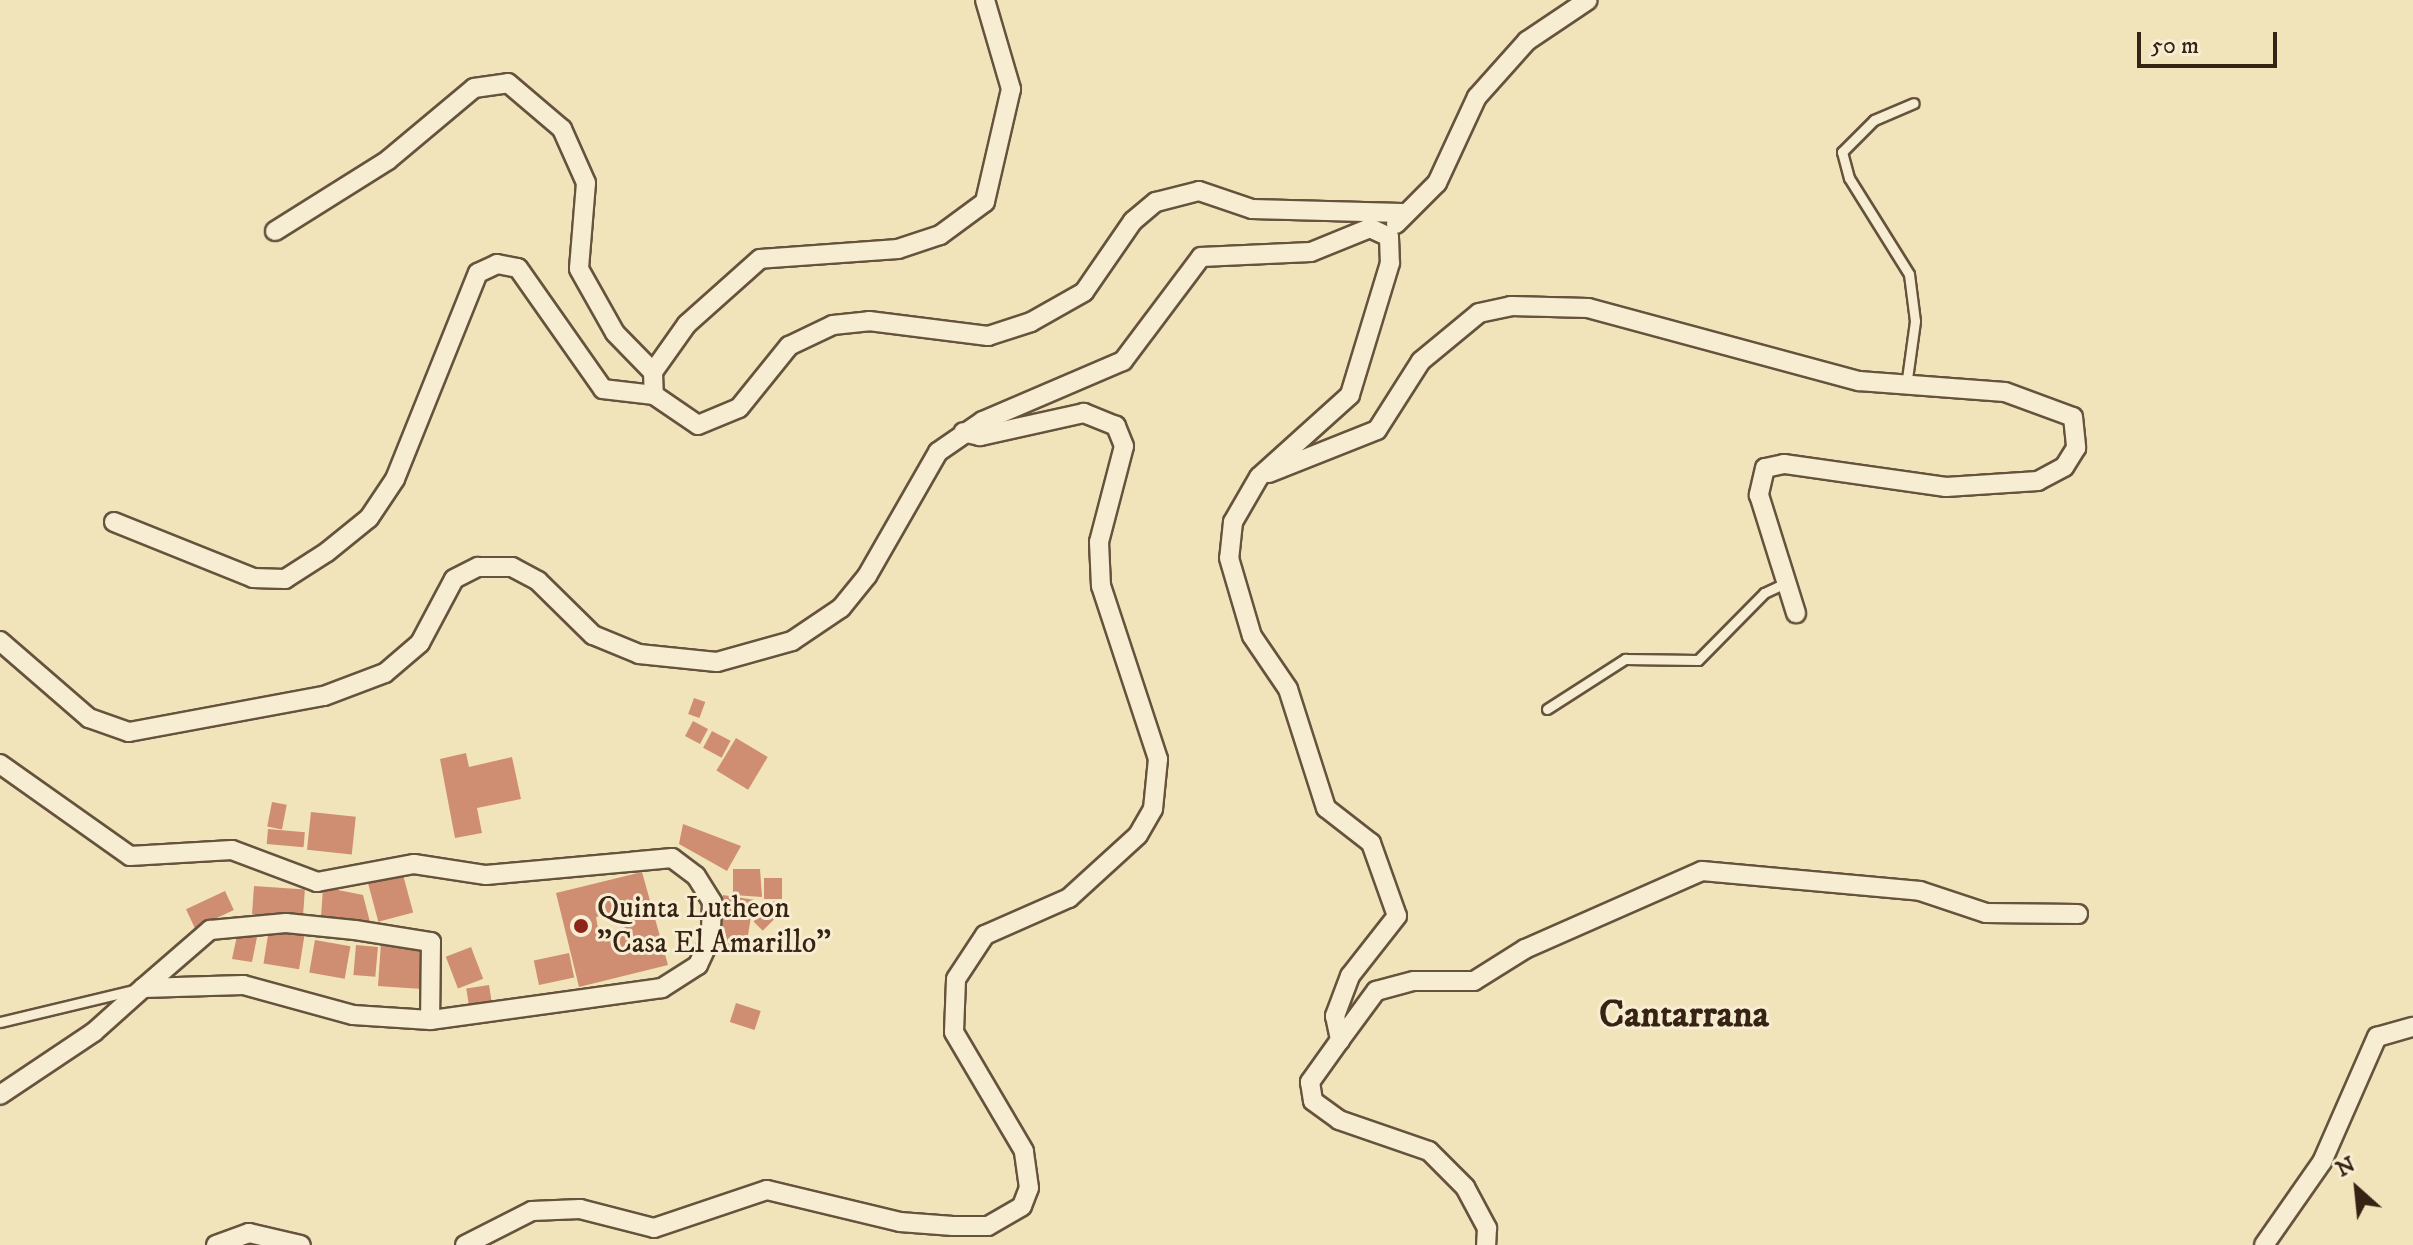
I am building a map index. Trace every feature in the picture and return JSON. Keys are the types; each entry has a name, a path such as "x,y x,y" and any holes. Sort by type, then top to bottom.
{"street":[{"path":"654,395 653,372 687,324 760,259 898,249 940,235 985,202 1011,89 985,0"},
{"path":"1340,1040 1335,1016 1350,976 1397,916 1371,843 1326,808 1288,689 1252,636 1229,558 1233,522 1259,477 1350,395 1390,263 1389,237 1402,213 1437,183 1477,97 1527,41 1588,0"},
{"path":"275,231 388,160 474,88 508,83 562,129 586,183 579,269 615,333 653,372"},
{"path":"114,522 253,578 285,579 327,552 369,518 395,479 478,273 497,264 518,268 603,389 654,395 698,425 739,408 789,346 833,325 869,321 988,336 1031,322 1084,292 1133,221 1156,202 1199,191 1252,209 1402,213"},
{"path":"0,641 89,718 129,732 324,696 385,673 420,643 454,579 478,567 512,567 538,581 593,635 639,654 717,662 792,641 841,608 867,576 917,479 963,432 1123,361 1201,257 1311,252 1370,228 1389,237"},
{"path":"1259,477 1377,430 1421,361 1479,313 1511,306 1588,308 1859,381 2005,392 2049,404 2073,417 2076,448 2053,475 2007,486 1946,487 1772,465 1758,484 1796,613"},
{"path":"465,1245 532,1211 580,1209 654,1228 736,1194 767,1190 900,1222 953,1226 988,1226 1022,1206 1029,1188 1024,1151 954,1032 956,979 985,935 1069,898 1138,835 1153,809 1158,759 1101,586 1099,542 1124,446 1116,426 1084,413 980,436 963,432"},
{"path":"0,764 130,856 232,850 317,882 414,864 486,875 672,858 696,876 712,902 711,937 698,965 662,988 430,1020 353,1015 243,985 143,988"},
{"path":"1486,1245 1487,1228 1465,1187 1429,1151 1339,1120 1313,1101 1310,1082 1376,991 1414,981 1474,981 1525,949 1702,871 1920,891 1986,913 2078,914"},
{"path":"0,1095 94,1032 210,930 245,923 355,930 431,942 430,1020"},
{"path":"2264,1245 2322,1162 2377,1037 2413,1027"},
{"path":"216,1245 249,1233 301,1245"}],"lane":[{"path":"1906,386 1915,321 1909,274 1849,178 1842,152 1874,120 1914,103"},
{"path":"1547,709 1625,659 1698,660 1764,593 1785,583"},
{"path":"0,1022 143,988"}],"building":[{"path":"694,698 705,702 699,718 688,714"},
{"path":"693,721 708,729 700,744 685,736"},
{"path":"712,731 731,741 722,758 703,748"},
{"path":"736,738 768,757 748,790 716,771"},
{"path":"466,753 469,767 512,757 521,799 477,808 482,833 455,838 440,759"},
{"path":"272,802 287,805 282,829 267,827"},
{"path":"311,812 356,817 352,854 307,850"},
{"path":"683,824 741,846 727,871 679,844"},
{"path":"268,829 305,832 304,847 267,844"},
{"path":"733,869 760,869 762,897 733,895"},
{"path":"402,871 413,913 378,922 367,880"},
{"name":"Quinta Lutheon \"Casa El Amarillo\"","path":"642,872 668,965 579,987 556,893","holes":["621,911 626,935 600,940 596,917"]},
{"path":"764,878 782,878 782,899 764,899"},
{"path":"254,886 305,890 303,917 252,914"},
{"path":"323,887 363,895 370,922 321,918"},
{"path":"225,891 234,910 195,928 186,909"},
{"path":"723,895 754,900 746,949 715,944"},
{"path":"774,901 783,910 763,931 753,922"},
{"path":"269,929 305,935 299,969 264,964"},
{"path":"238,931 258,932 252,962 232,959"},
{"path":"315,940 350,946 345,979 309,972"},
{"path":"381,943 425,946 422,989 378,986"},
{"path":"356,945 378,947 375,977 353,975"},
{"path":"471,947 483,979 458,988 446,957"},
{"path":"569,953 574,977 539,985 534,960"},
{"path":"489,985 492,1004 469,1007 466,989"},
{"path":"736,1003 761,1011 755,1030 730,1022"}],"place":[{"name":"Quinta Lutheon \"Casa El Amarillo\"","path":"581,926"}],"district":[{"name":"Cantarrana","path":"1684,1016"}]}
